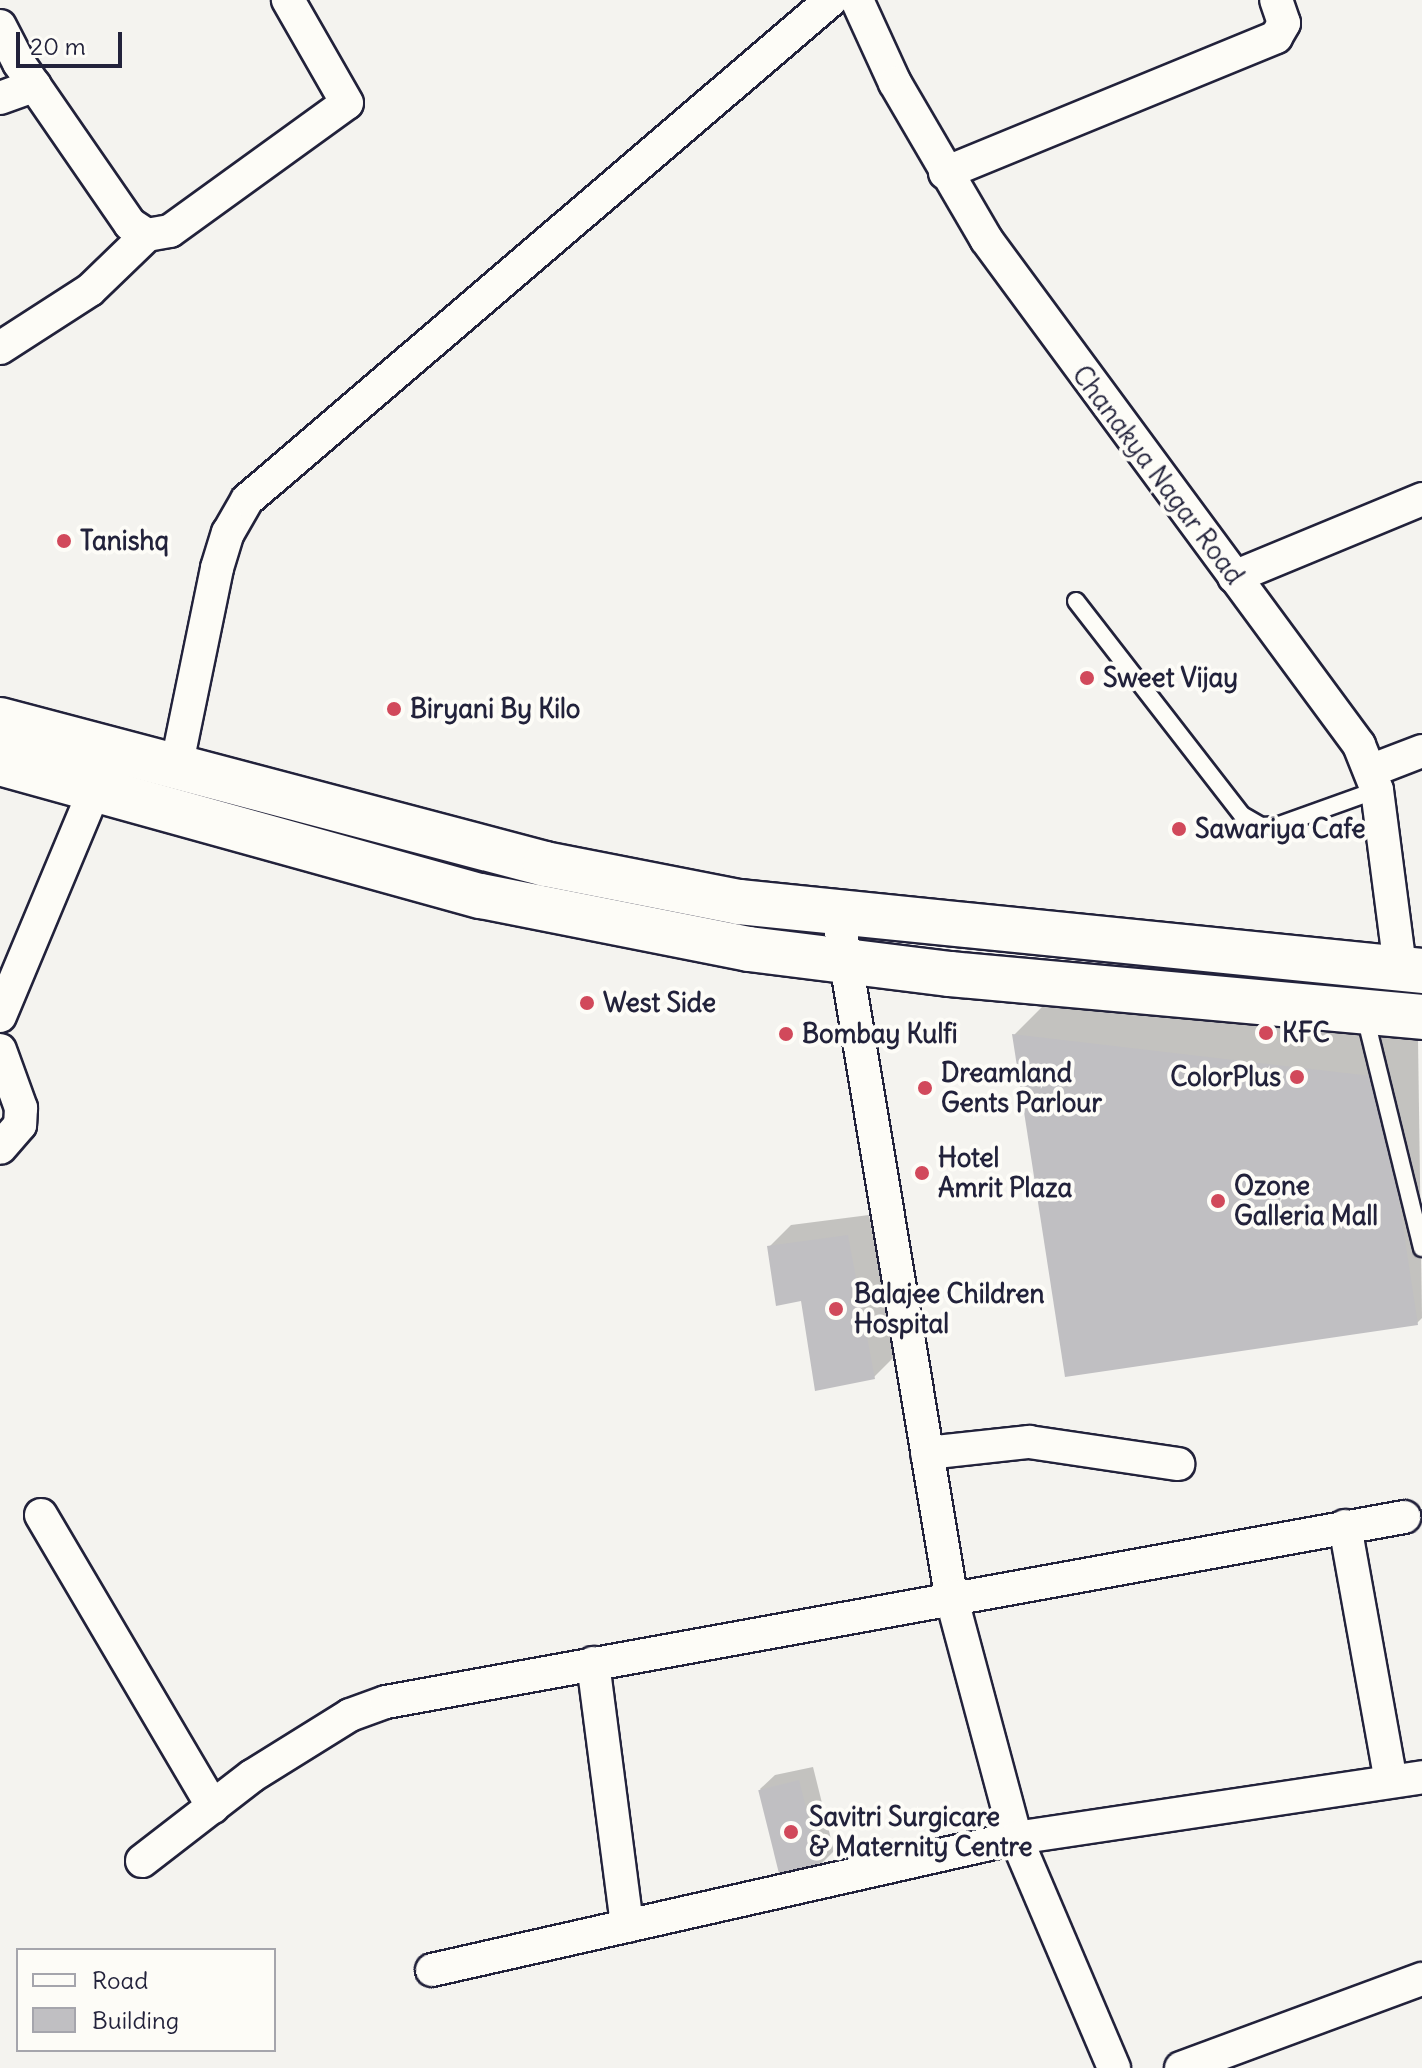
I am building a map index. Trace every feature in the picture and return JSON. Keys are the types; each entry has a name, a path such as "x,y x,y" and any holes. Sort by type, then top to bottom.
{"highway":[{"path":"0,720 545,864 739,902 1411,970"},
{"path":"0,763 481,896 847,964 1422,1017"}],"street":[{"path":"0,348 90,290 147,235 170,231 347,103 288,0"},
{"path":"176,768 217,568 228,533 247,500 831,0"},
{"name":"Chanakya Nagar Road","path":"857,0 945,173 986,239 1359,745 1374,781 1411,970"},
{"path":"945,173 1276,37 1284,23 1276,0"},
{"path":"0,26 35,85 130,224 147,235"},
{"path":"0,98 35,85"},
{"path":"1234,577 1422,499"},
{"path":"1374,781 1422,751"},
{"path":"0,1016 94,791"},
{"path":"838,914 951,1596 1016,1838 1114,2068"},
{"path":"0,1050 21,1108 20,1125 0,1148"},
{"path":"927,1453 1029,1442 1178,1464"},
{"path":"41,1515 213,1807"},
{"path":"142,1861 213,1807 350,1715 386,1702 951,1596 1404,1517"},
{"path":"432,1970 1016,1838 1407,1779 1345,1526"},
{"path":"593,1663 627,1926"},
{"path":"1181,2068 1422,1979"}],"lane":[{"path":"1076,601 1252,820 1261,826 1279,825 1374,781"},
{"path":"1364,1012 1422,1248"}],"building":[{"name":"Ozone Galleria Mall","path":"1012,1034 1380,1077 1418,1325 1065,1377"},
{"path":"848,1235 875,1379 815,1391 801,1301 776,1306 767,1246"},
{"path":"799,1780 821,1867 780,1877 758,1790"}],"place":[{"name":"Tanishq","path":"64,541"},
{"name":"Sweet Vijay","path":"1087,678"},
{"name":"Biryani By Kilo","path":"394,709"},
{"name":"Sawariya Cafe","path":"1179,829"},
{"name":"West Side","path":"587,1003"},
{"name":"KFC","path":"1266,1033"},
{"name":"Bombay Kulfi","path":"786,1034"},
{"name":"ColorPlus","path":"1297,1077"},
{"name":"Dreamland Gents Parlour","path":"925,1088"},
{"name":"Hotel Amrit Plaza","path":"922,1173"},
{"name":"Ozone Galleria Mall","path":"1218,1201"},
{"name":"Balajee Children Hospital","path":"836,1309"},
{"name":"Savitri Surgicare & Maternity Centre","path":"791,1832"}]}
